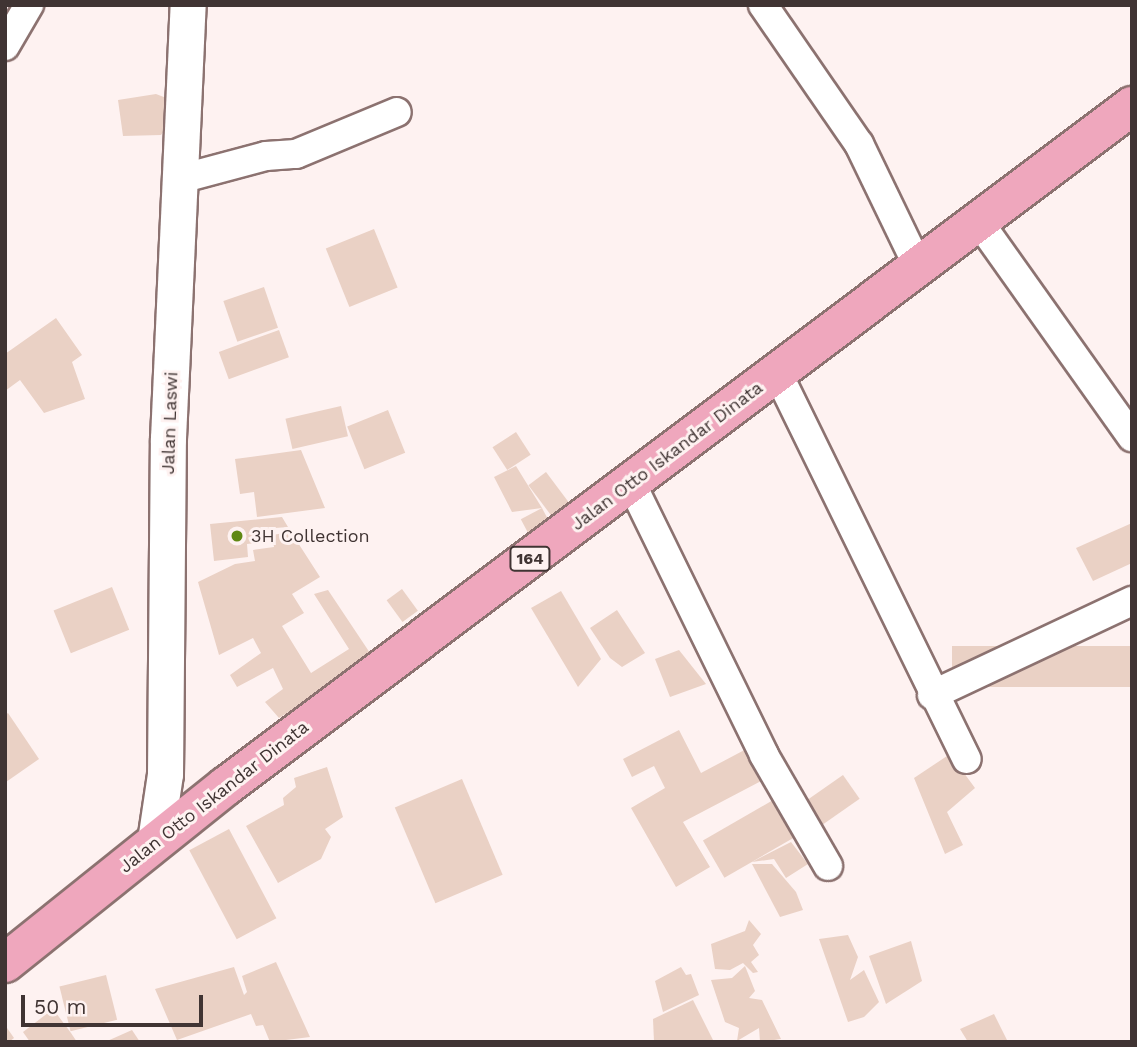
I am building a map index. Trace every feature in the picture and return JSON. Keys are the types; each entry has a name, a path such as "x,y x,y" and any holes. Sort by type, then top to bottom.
{"main road":[{"name":"Jalan Otto Iskandar Dinata","path":"5,963 155,841 1132,106"}],"street":[{"path":"5,46 29,5"},
{"name":"Jalan Laswi","path":"155,841 165,774 168,438 188,5"},
{"path":"763,5 859,144 918,266"},
{"path":"180,179 266,156 296,154 397,112"},
{"path":"979,222 1132,437"},
{"path":"777,372 932,695 967,760"},
{"path":"631,483 764,755 828,866"},
{"path":"932,695 1132,601"}],"building":[{"path":"156,94 174,101 173,119 161,135 123,136 118,100"},
{"path":"374,229 398,287 349,307 326,248"},
{"path":"264,287 278,328 237,342 223,301"},
{"path":"56,318 82,355 72,362 85,399 44,413 20,380 5,391 5,354"},
{"path":"279,330 289,357 229,379 219,352"},
{"path":"341,406 348,436 292,449 285,419"},
{"path":"388,410 405,453 364,469 347,426"},
{"path":"516,432 531,455 507,470 493,447"},
{"path":"301,450 325,508 257,517 254,492 240,494 235,459"},
{"path":"516,466 542,508 512,512 494,477"},
{"path":"546,472 569,503 552,516 528,485"},
{"path":"542,508 549,521 528,533 521,519"},
{"name":"3H Collection","path":"282,517 288,527 262,529 263,542 247,544 248,557 214,561 210,524"},
{"path":"1132,523 1132,563 1093,581 1076,548"},
{"path":"291,532 320,577 292,594 304,613 282,626 311,673 349,649 314,594 328,590 374,659 279,718 265,702 283,689 273,668 237,687 230,675 261,653 253,638 219,655 198,582 235,564 255,561 253,550 274,547 272,535"},
{"path":"112,587 129,630 71,653 54,611"},
{"path":"402,589 418,611 402,622 387,600"},
{"path":"561,591 601,659 578,687 531,608"},
{"path":"617,610 645,653 622,667 610,658 590,628"},
{"path":"952,646 1132,646 1132,687 952,687"},
{"path":"679,650 706,684 670,697 655,659"},
{"path":"8,713 39,759 6,782 5,715"},
{"path":"679,730 701,773 752,746 769,777 683,822 710,867 676,887 631,808 665,788 654,766 632,777 623,759"},
{"path":"950,754 975,788 947,812 963,845 945,854 914,778"},
{"path":"327,767 343,817 325,829 331,837 321,859 278,883 246,826 284,805 283,798 296,787 294,778"},
{"path":"843,775 860,799 820,826 804,803"},
{"path":"462,779 503,875 435,903 395,808"},
{"path":"780,796 802,833 724,878 703,840"},
{"path":"229,829 276,918 237,939 189,850"},
{"path":"791,842 808,864 786,878 774,859 752,862"},
{"path":"752,864 772,864 796,892 803,910 780,917"},
{"path":"749,920 761,934 753,945 759,955 751,962 758,972 753,973 743,963 730,970 715,969 711,944 745,931"},
{"path":"848,935 858,957 850,980 864,970 879,1002 864,1017 848,1022 819,939"},
{"path":"911,941 922,981 886,1004 869,956"},
{"path":"276,962 310,1037 270,1042 263,1025 256,1026 251,1014 177,1040 155,989 234,967 244,995 247,992 242,976"},
{"path":"745,966 755,991 749,998 762,1000 781,1039 760,1042 759,1028 737,1041 739,1028 725,1022 711,980 732,978"},
{"path":"681,967 686,975 691,974 699,995 663,1012 655,981"},
{"path":"106,975 117,1020 71,1031 59,987"},
{"path":"693,1000 714,1042 654,1042 653,1019"},
{"path":"53,1009 77,1042 30,1042 23,1032"},
{"path":"994,1014 1008,1042 968,1042 960,1029"},
{"path":"5,1025 14,1038 9,1042 5,1042"},
{"path":"132,1030 140,1042 105,1042"}],"place":[{"name":"3H Collection","path":"237,536"}]}
